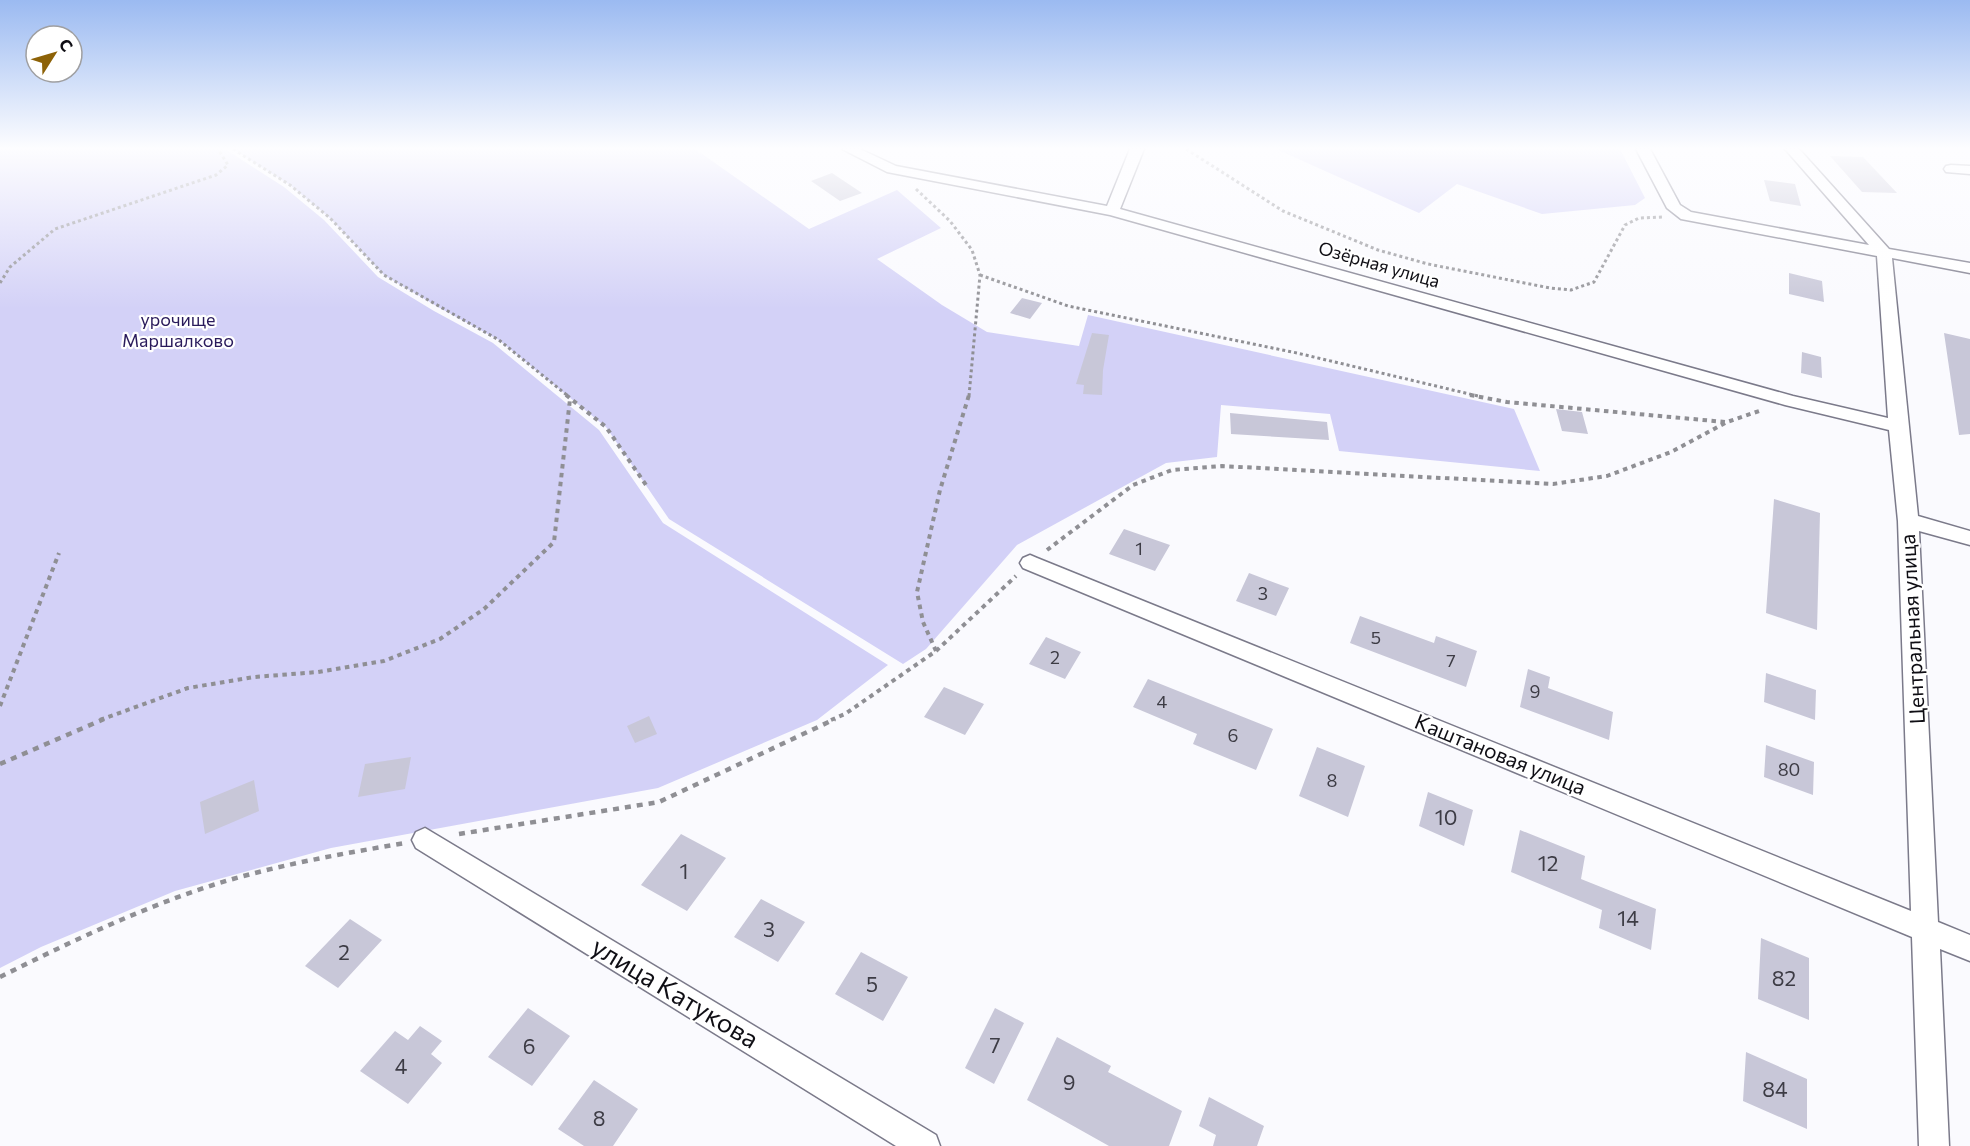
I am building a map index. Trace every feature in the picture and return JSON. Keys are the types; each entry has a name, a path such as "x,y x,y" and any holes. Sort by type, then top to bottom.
{"street":[{"name":"Озёрная улица","path":"1067,202 1112,211 1791,400 1898,426"},
{"path":"1112,211 1115,202"},
{"path":"1671,202 1674,208 1695,218 1970,268"},
{"path":"1840,202 1884,252"},
{"name":"Центральная улица","path":"1884,252 1908,521 1934,1146"},
{"path":"1908,521 1970,538"},
{"name":"Каштановая улица","path":"1030,562 1970,948"},
{"name":"улица Катукова","path":"425,840 924,1146"}],"path":[{"path":"0,283 10,267 55,229 134,202"},
{"path":"311,202 330,218 384,275 499,340 606,427 646,485"},
{"path":"929,202 950,221 972,250 980,276 969,399 939,490 917,592 923,622 936,651"},
{"path":"1270,202 1283,211 1378,250 1428,264 1571,290 1594,282 1625,225 1639,218 1695,218"},
{"path":"980,276 1068,306 1297,352 1436,388 1507,402 1727,422"},
{"path":"0,764 85,726 189,688 254,677 318,672 384,661 440,639 484,609 554,542 570,399"},
{"path":"0,977 72,941 247,875 327,856 659,802 845,714 936,651 1030,562 1133,485 1172,470 1222,466 1553,484 1607,476 1671,452 1727,422 1791,400"},
{"path":"0,706 59,553"}],"green space":[{"name":"урочище Маршалково","path":"0,202 303,202 324,220 378,277 493,343 599,430 663,523 888,665 817,720 658,788 331,848 175,891 41,947 0,968"},
{"path":"311,202 771,202 809,229 869,202 911,202 941,228 877,259 942,305 987,332 1079,346 1088,315 1514,409 1540,471 1339,451 1330,414 1221,405 1217,457 1166,463 1017,545 926,649 903,664 669,519 606,427 499,340 384,275 330,218"},
{"path":"1395,202 1433,202 1419,213"},
{"path":"1509,202 1639,202 1635,205 1542,214"}],"building":[{"path":"1779,202 1800,202 1801,206"},
{"path":"1789,273 1822,281 1824,302 1789,294"},
{"path":"1022,298 1042,303 1030,319 1010,313"},
{"path":"1092,333 1109,335 1103,370 1102,395 1083,394 1084,385 1076,384"},
{"path":"1944,333 1970,339 1970,434 1959,435"},
{"path":"1802,352 1821,357 1822,378 1801,373"},
{"path":"1556,409 1582,412 1588,434 1562,431"},
{"path":"1230,413 1327,422 1329,440 1231,434"},
{"path":"1774,499 1820,513 1817,630 1766,613"},
{"path":"1124,529 1170,545 1155,571 1109,554"},
{"path":"1249,573 1289,588 1276,616 1236,601"},
{"path":"1360,616 1434,643 1436,636 1477,651 1466,687 1350,643"},
{"path":"1046,637 1081,652 1065,679 1029,664"},
{"path":"1528,669 1550,677 1548,688 1613,712 1609,740 1520,707"},
{"path":"1766,673 1816,690 1815,720 1764,702"},
{"path":"1148,679 1273,729 1256,770 1193,744 1197,734 1133,707"},
{"path":"944,687 984,704 965,735 924,717"},
{"path":"649,716 657,734 635,743 627,726"},
{"path":"1766,745 1814,762 1813,795 1764,777"},
{"path":"1317,747 1365,766 1348,817 1299,796"},
{"path":"411,757 405,789 358,797 365,764"},
{"path":"254,780 259,811 205,834 200,802"},
{"path":"1428,792 1473,810 1464,846 1419,826"},
{"path":"1520,830 1585,856 1581,879 1656,909 1651,950 1599,928 1602,910 1511,872"},
{"path":"681,834 726,858 687,911 641,885"},
{"path":"761,899 805,922 778,962 734,937"},
{"path":"350,919 382,940 338,988 305,966"},
{"path":"1761,938 1809,958 1809,1020 1758,999"},
{"path":"861,952 908,977 883,1021 835,994"},
{"path":"528,1008 570,1036 532,1086 488,1057"},
{"path":"995,1008 1024,1023 994,1084 965,1068"},
{"path":"420,1026 442,1041 431,1054 442,1063 408,1104 360,1071 395,1031 408,1040"},
{"path":"1057,1037 1111,1066 1108,1072 1182,1111 1169,1146 1109,1146 1027,1100"},
{"path":"1746,1052 1807,1079 1807,1129 1743,1101"},
{"path":"594,1080 638,1109 613,1146 584,1146 558,1129"},
{"path":"1209,1097 1264,1126 1257,1146 1213,1146 1216,1135 1199,1126"}]}
